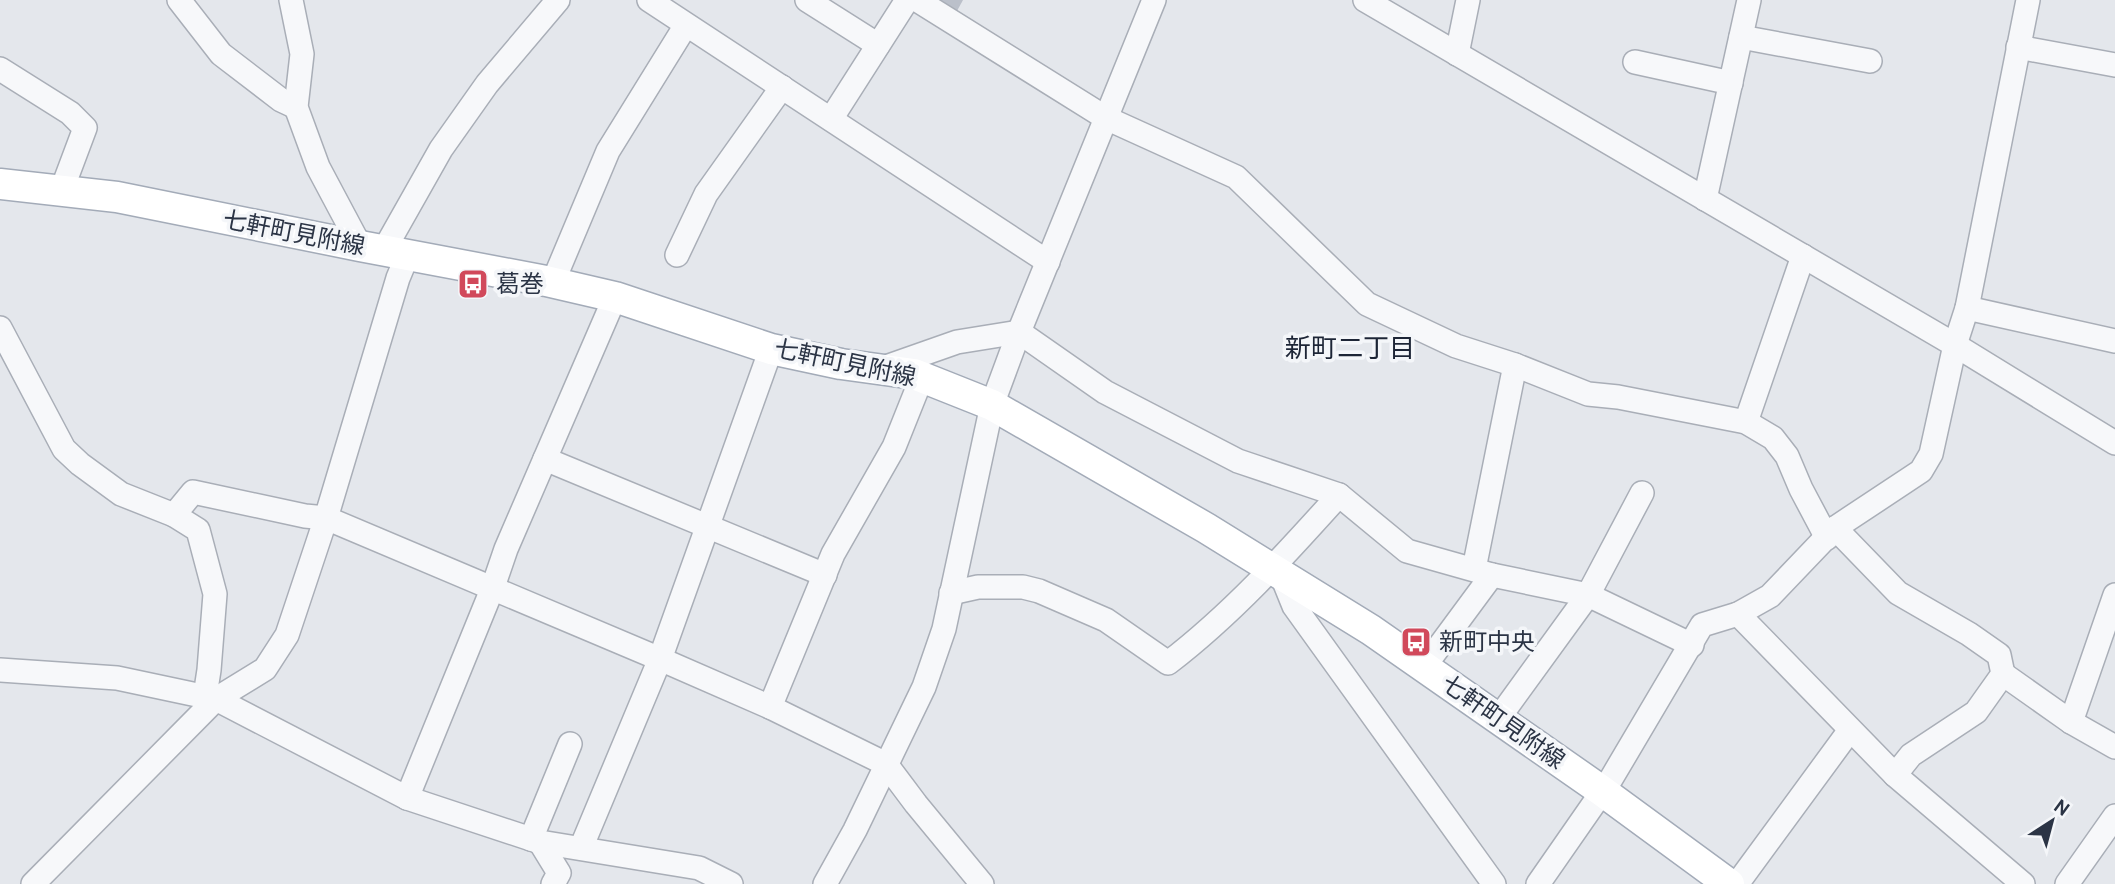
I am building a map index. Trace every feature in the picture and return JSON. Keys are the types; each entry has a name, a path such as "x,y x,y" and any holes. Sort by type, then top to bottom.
{"main road":[{"name":"七軒町見附線","path":"0,184 117,197 553,282 615,298 771,349 841,364 914,374 992,405 1206,528 1371,630 1602,791 1729,884"}],"street":[{"path":"179,0 221,54 281,100 296,107"},
{"path":"33,884 210,698 265,669 287,635 326,519 398,278 384,250 318,167 296,107 302,54 291,0"},
{"path":"384,250 440,149 487,84 558,0"},
{"path":"649,0 1048,262"},
{"path":"807,0 878,45"},
{"path":"831,119 907,0"},
{"path":"917,0 1107,118 1236,177 1367,304 1456,346 1515,365 1588,394 1618,397 1746,422 1773,438 1787,456 1801,489 1831,533 1898,593 1969,634 1999,655 2003,674 2071,722 2115,747"},
{"path":"825,884 855,830 924,687 944,629 992,405 1154,0"},
{"path":"1365,0 1955,345 2115,443"},
{"path":"1457,54 1468,0"},
{"path":"1705,199 1749,0"},
{"path":"1538,884 1602,791 1702,625 1738,614 1770,596 1831,533 1921,471 1931,454 1955,345 1967,308 2028,0"},
{"path":"553,282 608,151 686,24"},
{"path":"1741,37 1870,61"},
{"path":"2018,47 2115,65"},
{"path":"1635,62 1731,83"},
{"path":"0,69 70,113 85,128 61,192"},
{"path":"677,255 706,194 782,87"},
{"path":"1746,422 1803,256"},
{"path":"407,798 506,549 615,298"},
{"path":"1967,308 2115,341"},
{"path":"0,328 64,449 121,494 174,515 198,530 215,594 209,670 210,698"},
{"path":"880,369 957,342 1019,332 1105,392 1238,461 1339,495 1407,551 1483,572 1588,595 1692,645"},
{"path":"581,848 660,659 771,349"},
{"path":"1424,667 1483,572 1515,365"},
{"path":"770,707 833,554 894,447 922,377"},
{"path":"545,459 825,575"},
{"path":"174,515 193,492 326,519 493,587 770,707 886,764 982,884"},
{"path":"1498,719 1588,595 1642,493"},
{"path":"951,593 978,587 1023,587 1040,591 1106,620 1168,663 1277,571 1339,495"},
{"path":"1277,571 1294,606 1494,884"},
{"path":"2071,722 2115,595"},
{"path":"1738,614 1895,775 2022,884"},
{"path":"0,670 117,678 210,698 407,798 536,841 699,868 731,884"},
{"path":"1895,775 1911,755 1976,712 2003,674"},
{"path":"1737,884 1850,730"},
{"path":"536,841 570,744"},
{"path":"2067,884 2115,816"},
{"path":"536,841 559,873 553,884"}],"building":[{"path":"939,0 963,0 957,11"}],"place":[{"name":"葛巻","path":"473,284"},
{"name":"新町中央","path":"1416,642"}],"district":[{"name":"新町二丁目","path":"1350,348"}]}
